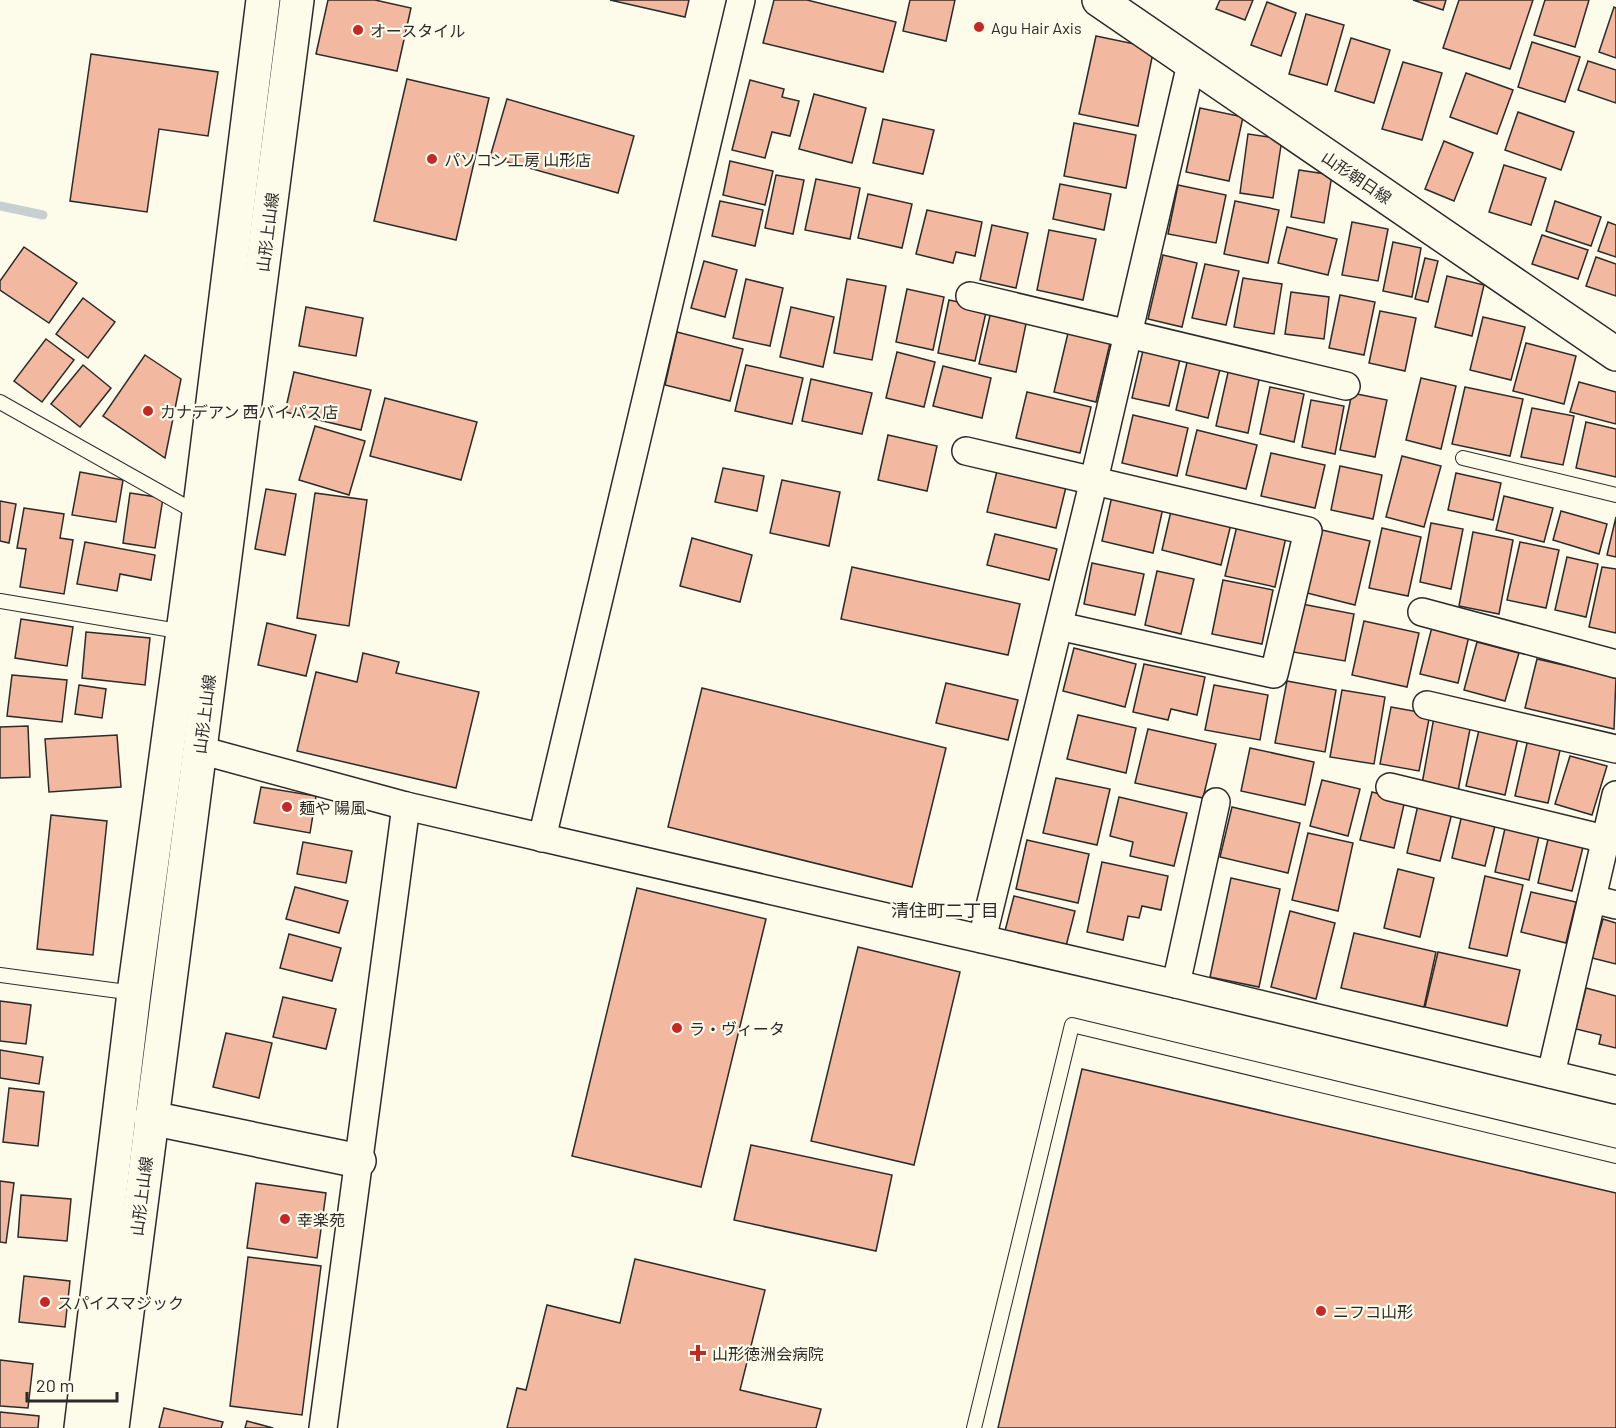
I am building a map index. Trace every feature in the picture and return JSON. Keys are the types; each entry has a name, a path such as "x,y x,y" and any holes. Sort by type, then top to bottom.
{"main road":[{"name":"山形上山線","path":"81,1428 134,993 184,632 263,0"},
{"name":"山形上山線","path":"112,1428 297,0"},
{"name":"山形朝日線","path":"1099,0 1616,354"},
{"path":"152,1118 358,1161"}],"street":[{"path":"542,838 741,0"},
{"path":"982,939 1094,480 1191,64"},
{"path":"970,296 1346,386"},
{"path":"966,451 1308,531 1274,674 1059,626"},
{"path":"1422,612 1616,664"},
{"path":"1427,705 1616,749"},
{"path":"200,750 406,806 1176,984 1616,1090"},
{"path":"1390,787 1605,839"},
{"path":"1551,1074 1604,902 1605,839 1616,795"},
{"path":"1176,984 1216,802"},
{"path":"323,1428 406,806"}],"lane":[{"path":"0,402 199,514"},
{"path":"1463,458 1616,495"},
{"path":"0,602 184,632"},
{"path":"0,975 134,993"},
{"path":"974,1428 1072,1025 1616,1156"}],"building":[{"path":"328,0 375,0 411,8 397,71 316,54"},
{"path":"610,0 689,0 685,17"},
{"path":"774,0 807,0 896,22 883,72 763,43"},
{"path":"910,0 955,0 946,41 903,31"},
{"path":"1220,0 1253,0 1245,20 1216,9"},
{"path":"1413,0 1446,0 1443,10"},
{"path":"1459,0 1533,0 1510,69 1443,48"},
{"path":"1545,0 1589,0 1575,47 1534,35"},
{"path":"1267,2 1296,13 1281,56 1251,45"},
{"path":"1614,7 1616,8 1616,58 1599,52"},
{"path":"1306,14 1344,25 1327,85 1289,74"},
{"path":"1096,36 1154,48 1138,126 1079,114"},
{"path":"1351,38 1390,50 1374,103 1335,91"},
{"path":"1532,42 1580,57 1565,102 1518,87"},
{"path":"91,54 218,72 208,136 159,129 147,212 70,201"},
{"path":"1588,61 1616,70 1616,103 1578,90"},
{"path":"1403,62 1442,73 1422,140 1382,129"},
{"path":"1466,73 1513,90 1497,134 1450,117"},
{"name":"パソコン工房 山形店","path":"407,79 489,98 456,240 374,221"},
{"path":"750,80 784,89 782,97 799,101 790,136 772,132 765,158 732,150"},
{"path":"814,94 866,108 852,163 799,149"},
{"path":"507,99 634,136 618,193 490,157"},
{"path":"1200,108 1243,117 1229,181 1186,172"},
{"path":"1518,112 1574,132 1561,170 1505,150"},
{"path":"883,119 934,130 923,174 873,163"},
{"path":"1074,123 1136,135 1126,188 1064,176"},
{"path":"1248,134 1282,139 1273,198 1240,193"},
{"path":"1444,141 1473,153 1454,201 1425,189"},
{"path":"730,161 773,171 765,205 723,195"},
{"path":"1504,165 1546,178 1531,225 1489,212"},
{"path":"1299,170 1332,175 1324,223 1291,217"},
{"path":"776,175 804,180 793,234 765,228"},
{"path":"816,179 860,188 850,239 805,230"},
{"path":"1060,184 1111,194 1104,230 1053,219"},
{"path":"1178,185 1226,195 1216,243 1168,234"},
{"path":"868,194 912,204 902,248 858,238"},
{"path":"720,201 763,210 755,246 712,236"},
{"path":"1235,201 1279,210 1268,263 1224,254"},
{"path":"1555,201 1601,217 1591,246 1546,231"},
{"path":"927,210 982,222 975,256 956,252 953,263 916,254"},
{"path":"1352,222 1388,229 1378,281 1342,275"},
{"path":"1608,222 1616,225 1616,257 1598,251"},
{"path":"992,225 1028,233 1016,288 980,280"},
{"path":"1287,227 1337,239 1328,275 1278,263"},
{"path":"1049,230 1096,239 1083,300 1037,290"},
{"path":"1542,235 1588,250 1578,279 1532,264"},
{"path":"1393,242 1421,248 1412,297 1383,291"},
{"path":"24,247 77,283 49,323 0,290 0,281"},
{"path":"1163,255 1197,263 1182,327 1148,319"},
{"path":"1596,257 1616,264 1616,296 1586,286"},
{"path":"1425,258 1438,261 1428,302 1415,299"},
{"path":"704,261 737,270 725,317 691,308"},
{"path":"1205,264 1239,271 1226,325 1192,318"},
{"path":"1447,276 1484,285 1472,336 1435,327"},
{"path":"1243,278 1282,284 1274,334 1234,327"},
{"path":"746,279 783,288 770,346 733,338"},
{"path":"847,279 886,286 872,360 834,353"},
{"path":"907,289 944,297 933,350 896,342"},
{"path":"1291,292 1329,297 1324,339 1285,334"},
{"path":"1340,295 1375,302 1364,355 1329,348"},
{"path":"83,298 115,322 88,358 56,334"},
{"path":"949,300 987,308 975,361 938,353"},
{"path":"306,307 363,318 356,356 299,346"},
{"path":"791,307 834,317 823,367 780,357"},
{"path":"991,311 1027,319 1016,372 979,364"},
{"path":"1380,311 1416,318 1405,371 1369,363"},
{"path":"1483,317 1525,327 1511,380 1470,370"},
{"path":"1069,329 1111,339 1096,402 1054,392"},
{"path":"677,332 743,349 730,401 665,385"},
{"path":"46,339 74,360 42,402 14,381"},
{"path":"1526,343 1576,356 1564,404 1513,391"},
{"path":"1144,346 1181,355 1169,406 1132,398"},
{"path":"897,352 935,362 924,407 886,398"},
{"path":"145,355 181,379 165,458 103,416"},
{"path":"1188,358 1221,365 1208,418 1176,410"},
{"path":"83,365 111,388 80,427 51,404"},
{"path":"746,365 803,378 792,424 735,411"},
{"path":"943,366 991,378 982,418 933,406"},
{"path":"1229,368 1260,375 1248,433 1216,426"},
{"path":"294,372 371,390 361,430 285,412"},
{"path":"1421,378 1456,386 1441,449 1406,440"},
{"path":"811,379 872,393 862,434 802,421"},
{"path":"1579,382 1616,392 1616,424 1570,412"},
{"path":"1270,387 1304,394 1294,442 1260,434"},
{"path":"1465,387 1523,399 1510,456 1452,444"},
{"path":"1027,392 1091,407 1080,453 1016,438"},
{"path":"1352,393 1387,400 1375,457 1340,450"},
{"path":"385,398 477,422 461,480 370,456"},
{"path":"1311,400 1344,406 1335,454 1302,447"},
{"path":"1532,408 1574,416 1563,465 1521,457"},
{"path":"1133,415 1188,428 1177,476 1122,463"},
{"path":"1586,422 1616,429 1616,477 1576,468"},
{"path":"315,426 365,441 349,495 299,480"},
{"path":"1197,430 1257,445 1246,489 1186,475"},
{"path":"888,435 937,446 927,491 878,480"},
{"path":"1271,453 1325,465 1315,508 1261,496"},
{"path":"1402,456 1441,466 1424,527 1386,517"},
{"path":"1340,466 1382,475 1373,519 1331,510"},
{"path":"723,468 764,476 757,511 715,502"},
{"path":"997,471 1066,487 1056,528 987,512"},
{"path":"80,472 123,480 116,522 72,515"},
{"path":"1456,473 1501,483 1493,520 1448,510"},
{"path":"782,480 840,492 829,546 770,533"},
{"path":"266,489 296,494 285,555 255,549"},
{"path":"130,493 163,498 155,548 123,543"},
{"path":"315,493 367,500 349,626 297,618"},
{"path":"1112,496 1163,508 1153,553 1102,541"},
{"path":"1504,496 1553,508 1544,542 1496,530"},
{"path":"0,501 16,504 9,543 0,541"},
{"path":"24,508 64,514 60,538 73,540 64,594 20,587 26,549 17,548"},
{"path":"1171,511 1231,524 1221,565 1162,550"},
{"path":"1561,511 1607,524 1599,554 1553,540"},
{"path":"1616,517 1616,557 1607,555"},
{"path":"1431,523 1463,529 1451,589 1420,582"},
{"path":"1237,526 1286,537 1275,587 1225,576"},
{"path":"1382,528 1421,537 1408,596 1369,588"},
{"path":"1322,530 1370,541 1355,605 1307,593"},
{"path":"1473,532 1513,540 1499,614 1459,606"},
{"path":"995,534 1057,549 1049,580 987,565"},
{"path":"692,538 752,555 740,602 680,586"},
{"path":"85,542 155,555 151,580 120,574 117,591 77,584"},
{"path":"1520,542 1559,550 1546,608 1507,600"},
{"path":"1567,557 1598,564 1586,617 1555,610"},
{"path":"1092,563 1144,574 1135,615 1084,604"},
{"path":"852,567 1020,604 1008,655 841,619"},
{"path":"1602,567 1616,569 1616,633 1589,627"},
{"path":"1157,571 1194,579 1181,634 1145,625"},
{"path":"1223,580 1273,590 1262,644 1212,634"},
{"path":"1302,604 1354,614 1345,661 1293,652"},
{"path":"21,619 73,627 67,666 15,658"},
{"path":"1364,621 1419,633 1407,687 1352,675"},
{"path":"267,623 316,635 306,676 258,665"},
{"path":"1432,627 1469,636 1458,683 1420,674"},
{"path":"86,632 150,638 145,685 82,678"},
{"path":"1477,642 1519,653 1505,701 1464,690"},
{"path":"1074,648 1136,664 1125,707 1063,691"},
{"path":"363,653 399,662 396,673 479,692 456,788 297,751 316,672 357,682"},
{"path":"1537,659 1616,677 1614,729 1525,708"},
{"path":"1144,664 1205,677 1197,715 1171,709 1168,720 1133,712"},
{"path":"12,675 67,680 62,722 7,716"},
{"path":"1287,681 1336,690 1325,752 1275,743"},
{"path":"946,683 1018,700 1008,740 936,723"},
{"path":"79,685 106,689 102,718 75,714"},
{"path":"1214,685 1268,695 1260,740 1205,730"},
{"path":"702,688 946,748 912,887 668,827"},
{"path":"1342,690 1385,697 1374,764 1330,757"},
{"path":"1391,707 1430,714 1419,771 1380,764"},
{"path":"1078,715 1136,728 1126,773 1067,759"},
{"path":"1434,717 1471,724 1458,791 1422,784"},
{"path":"28,726 30,777 0,778 0,727"},
{"path":"1148,729 1216,744 1203,798 1135,783"},
{"path":"1479,730 1518,738 1505,795 1466,786"},
{"path":"117,735 121,787 49,792 45,739"},
{"path":"1528,739 1561,746 1548,803 1515,796"},
{"path":"1250,748 1314,762 1305,805 1241,791"},
{"path":"1570,756 1607,766 1592,815 1555,804"},
{"path":"1056,778 1110,789 1097,845 1043,833"},
{"path":"1322,780 1360,789 1348,836 1310,826"},
{"path":"261,787 316,796 310,833 254,823"},
{"path":"1372,792 1405,800 1394,848 1360,840"},
{"path":"1119,797 1187,813 1174,866 1130,856 1133,842 1110,836"},
{"path":"1418,805 1452,813 1440,861 1407,853"},
{"path":"1232,807 1300,823 1288,873 1220,857"},
{"path":"1463,810 1497,818 1485,866 1452,858"},
{"path":"51,815 107,821 93,955 37,949"},
{"path":"1506,824 1540,831 1529,880 1495,872"},
{"path":"1308,833 1353,843 1338,911 1292,900"},
{"path":"1549,835 1584,843 1572,891 1538,883"},
{"path":"1027,840 1089,854 1078,903 1016,889"},
{"path":"303,842 352,851 346,883 297,874"},
{"path":"1102,862 1168,876 1161,910 1142,906 1139,918 1128,916 1123,940 1087,932"},
{"path":"1398,869 1434,878 1420,937 1384,928"},
{"path":"1485,876 1523,885 1507,956 1469,948"},
{"path":"1231,878 1280,889 1259,987 1210,977"},
{"path":"295,887 348,901 339,933 286,919"},
{"path":"637,888 766,919 701,1187 572,1156"},
{"path":"1531,892 1576,902 1566,943 1521,932"},
{"path":"1014,896 1075,911 1066,946 1005,931"},
{"path":"1290,911 1335,923 1316,999 1271,987"},
{"path":"1603,919 1616,923 1616,964 1592,958"},
{"path":"1354,933 1436,952 1424,1007 1341,988"},
{"path":"289,934 341,948 332,981 280,968"},
{"path":"858,947 960,972 914,1165 811,1141"},
{"path":"1438,952 1520,970 1507,1026 1425,1007"},
{"path":"1586,988 1616,996 1616,1048 1599,1044 1601,1035 1576,1029"},
{"path":"283,997 336,1009 326,1049 273,1037"},
{"path":"0,1001 31,1005 26,1044 0,1041"},
{"path":"226,1033 272,1043 259,1098 213,1087"},
{"path":"0,1050 43,1057 39,1084 0,1078"},
{"name":"ニフコ山形","path":"1082,1069 1616,1193 1616,1428 998,1428"},
{"path":"9,1088 44,1092 38,1146 3,1142"},
{"path":"751,1145 892,1175 876,1251 734,1220"},
{"path":"0,1181 14,1183 6,1243 0,1242"},
{"path":"256,1183 326,1193 317,1258 247,1248"},
{"path":"21,1195 71,1199 67,1241 18,1237"},
{"path":"248,1257 321,1266 302,1415 230,1406"},
{"path":"635,1259 765,1290 740,1390 821,1409 816,1428 507,1428 517,1388 526,1390 547,1305 620,1323"},
{"path":"24,1276 70,1281 65,1327 19,1322"},
{"path":"0,1360 33,1364 28,1408 0,1406"},
{"path":"164,1408 223,1422 221,1428 159,1428"},
{"path":"0,1412 39,1416 38,1428 0,1428"},
{"path":"247,1421 273,1428 245,1428"}],"waterway":[{"path":"0,206 43,215"}],"place":[{"name":"Agu Hair Axis","path":"979,27"},
{"name":"オースタイル","path":"358,30"},
{"name":"パソコン工房 山形店","path":"432,159"},
{"name":"カナデアン 西バイパス店","path":"148,411"},
{"name":"麺や 陽風","path":"287,807"},
{"name":"ラ・ヴィータ","path":"677,1028"},
{"name":"幸楽苑","path":"285,1219"},
{"name":"スパイスマジック","path":"45,1302"},
{"name":"ニフコ山形","path":"1321,1311"},
{"name":"山形徳洲会病院","path":"698,1353"}],"district":[{"name":"清住町二丁目","path":"945,910"}]}
